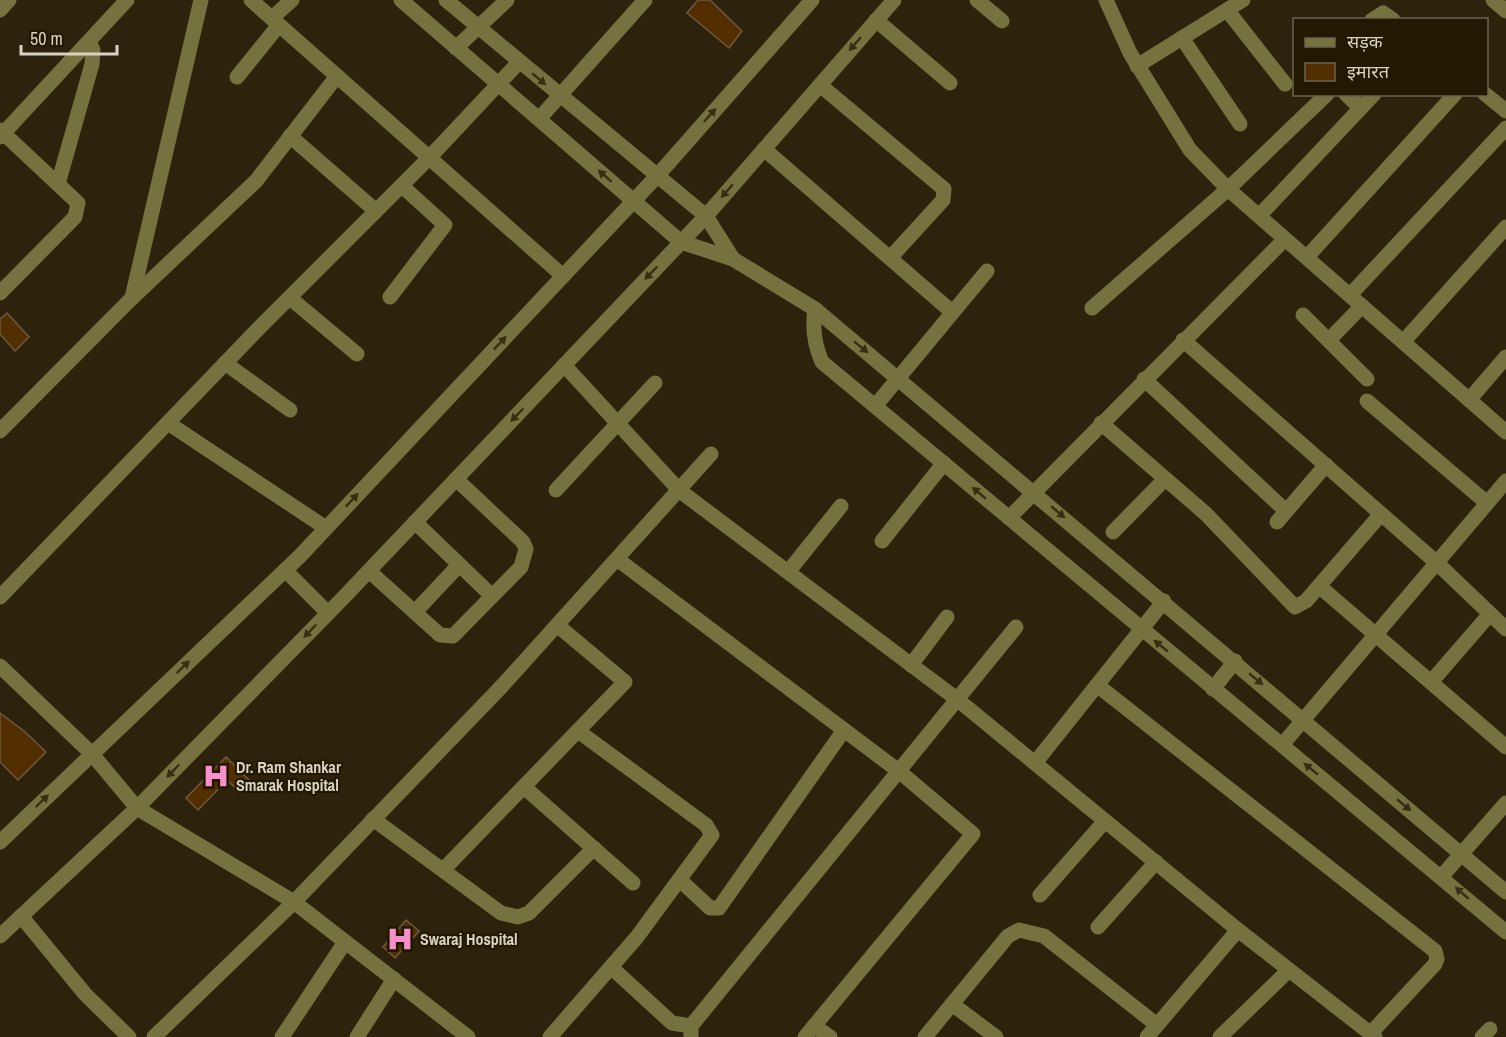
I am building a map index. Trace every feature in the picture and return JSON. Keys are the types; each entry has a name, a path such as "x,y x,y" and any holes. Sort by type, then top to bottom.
{"street":[{"path":"0,10 9,0"},
{"path":"0,293 75,217 78,203 1,133 127,0"},
{"path":"132,298 201,0"},
{"path":"251,0 563,276"},
{"path":"237,77 292,0"},
{"path":"446,0 706,216 733,259"},
{"path":"456,48 507,0"},
{"path":"539,119 645,0"},
{"path":"0,842 285,570 326,528 658,175 812,0"},
{"path":"0,936 137,808 369,571 706,216 894,0"},
{"path":"977,0 1002,21"},
{"path":"1106,0 1137,66 1190,150 1228,189 1506,432"},
{"path":"1137,66 1243,0"},
{"path":"1493,0 1506,11"},
{"path":"408,2 456,48 681,242 733,259 816,309 1506,892"},
{"path":"1227,10 1285,84"},
{"path":"1375,18 1383,13 1390,18"},
{"path":"876,20 950,83"},
{"path":"1182,38 1239,124"},
{"path":"58,184 93,57 89,41"},
{"path":"0,597 225,363 402,186 519,62"},
{"path":"0,431 132,298 256,181 337,76"},
{"path":"819,85 944,189 943,200 890,258"},
{"path":"1092,308 1228,189 1325,96"},
{"path":"1348,96 1360,108"},
{"path":"1259,216 1372,96"},
{"path":"1306,257 1453,96"},
{"path":"1487,96 1506,111"},
{"path":"1329,340 1356,301 1506,128"},
{"path":"290,136 376,211"},
{"path":"764,149 952,312"},
{"path":"390,297 445,225 402,186"},
{"path":"1403,342 1506,227"},
{"path":"1009,518 1285,239"},
{"path":"876,405 987,271"},
{"path":"290,298 357,354"},
{"path":"816,309 813,322 814,341 822,362 876,405 1141,630 1442,876 1506,932"},
{"path":"1303,315 1367,379"},
{"path":"1183,340 1437,563 1506,629"},
{"path":"1469,400 1506,357"},
{"path":"225,363 290,410"},
{"path":"564,365 680,491 958,700 1365,1034 1435,964 1437,955 1435,951 1097,685"},
{"path":"1144,379 1282,517 1326,465"},
{"path":"556,490 655,383"},
{"path":"1367,401 1487,503"},
{"path":"168,423 326,528"},
{"path":"1101,423 1206,514 1290,604 1300,606 1381,514"},
{"path":"154,1037 294,902 557,625 711,454"},
{"path":"882,541 944,463"},
{"path":"369,571 440,635 448,638 453,636 521,567 526,549 523,542 456,479"},
{"path":"1113,532 1165,479"},
{"path":"1282,745 1506,481"},
{"path":"788,572 841,506"},
{"path":"415,522 492,596"},
{"path":"617,559 900,772 973,834 809,1032 830,1037"},
{"path":"415,612 459,565"},
{"path":"285,570 328,613"},
{"path":"1319,586 1506,747"},
{"path":"1035,763 1164,601"},
{"path":"1431,682 1490,614"},
{"path":"911,665 947,617"},
{"path":"443,870 625,682 557,625"},
{"path":"612,968 672,1023 691,1032 1016,627"},
{"path":"1213,688 1234,661"},
{"path":"0,666 92,754 137,808 294,902 468,1037"},
{"path":"680,880 710,908 719,908 844,730"},
{"path":"550,1037 612,968 711,839 710,829 578,731"},
{"path":"524,787 633,883"},
{"path":"1442,876 1506,803"},
{"path":"373,819 501,913 518,917 529,913 594,848"},
{"path":"1040,895 1105,821"},
{"path":"1098,927 1156,862"},
{"path":"21,916 85,994 129,1037"},
{"path":"925,1037 1008,936 1019,930 1044,936 1152,1031 1238,930"},
{"path":"282,1037 345,942"},
{"path":"1220,1037 1289,970"},
{"path":"357,1037 394,979"},
{"path":"952,1004 996,1037"}],"building":[{"path":"698,0 710,0 742,31 729,48 687,13"},
{"path":"7,313 29,337 15,351 0,334 0,319"},
{"path":"0,713 46,752 18,780 0,762"},
{"path":"226,757 251,782 240,792 227,780 198,810 186,798"},
{"path":"406,920 419,931 395,958 383,947"}],"place":[{"name":"Dr. Ram Shankar Smarak Hospital","path":"216,776"},
{"name":"Swaraj Hospital","path":"400,939"}]}
